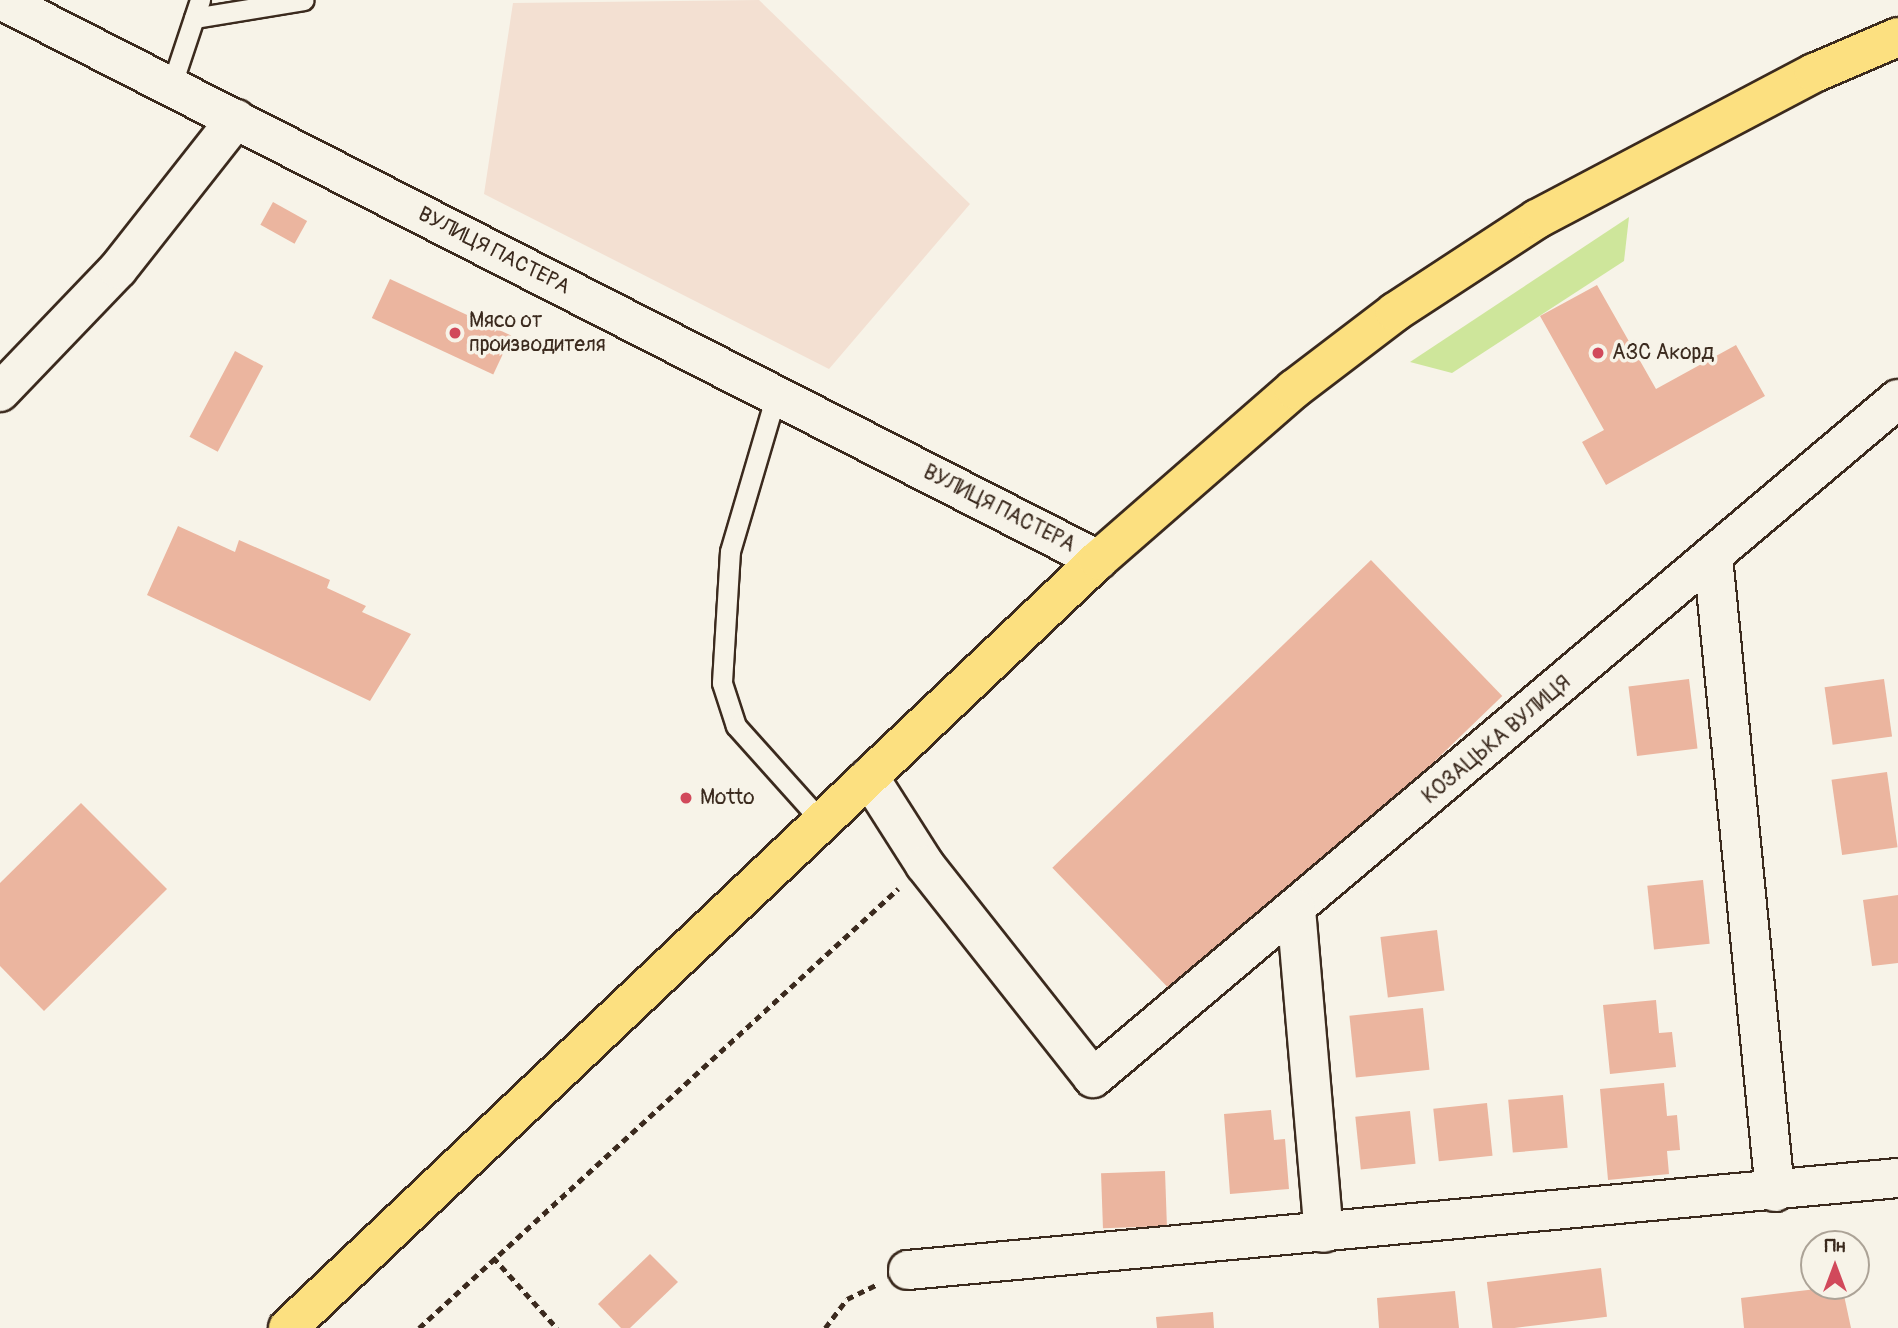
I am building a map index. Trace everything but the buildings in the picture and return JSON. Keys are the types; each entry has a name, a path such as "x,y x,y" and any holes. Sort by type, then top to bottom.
{"highway":[{"path":"289,1328 1098,560 1294,389 1395,312 1537,219 1814,73 1898,37"}],"street":[{"name":"ВУЛИЦЯ ПАСТЕРА","path":"1,0 1098,560"},
{"path":"0,392 118,269 236,120"},
{"name":"КОЗАЦЬКА ВУЛИЦЯ","path":"925,865 1093,1078 1898,399"},
{"path":"1713,557 1775,1192"},
{"path":"869,776 925,865"},
{"path":"1296,909 1324,1233"},
{"path":"908,1270 1775,1192 1898,1178"}],"lane":[{"path":"171,87 197,9 304,0"},
{"path":"776,395 730,551 722,683 736,726 822,822"}],"path":[{"path":"419,1328 493,1257 925,865"},
{"path":"493,1257 557,1328"},
{"path":"825,1328 847,1299 908,1270"}],"shaded area":[{"path":"759,0 970,204 829,369 484,194 513,3"}],"green space":[{"path":"1629,217 1624,261 1452,373 1410,362"}],"place":[{"name":"Мясо от производителя","path":"455,333"},
{"name":"АЗС Акорд","path":"1598,353"},
{"name":"Motto","path":"686,798"}]}
